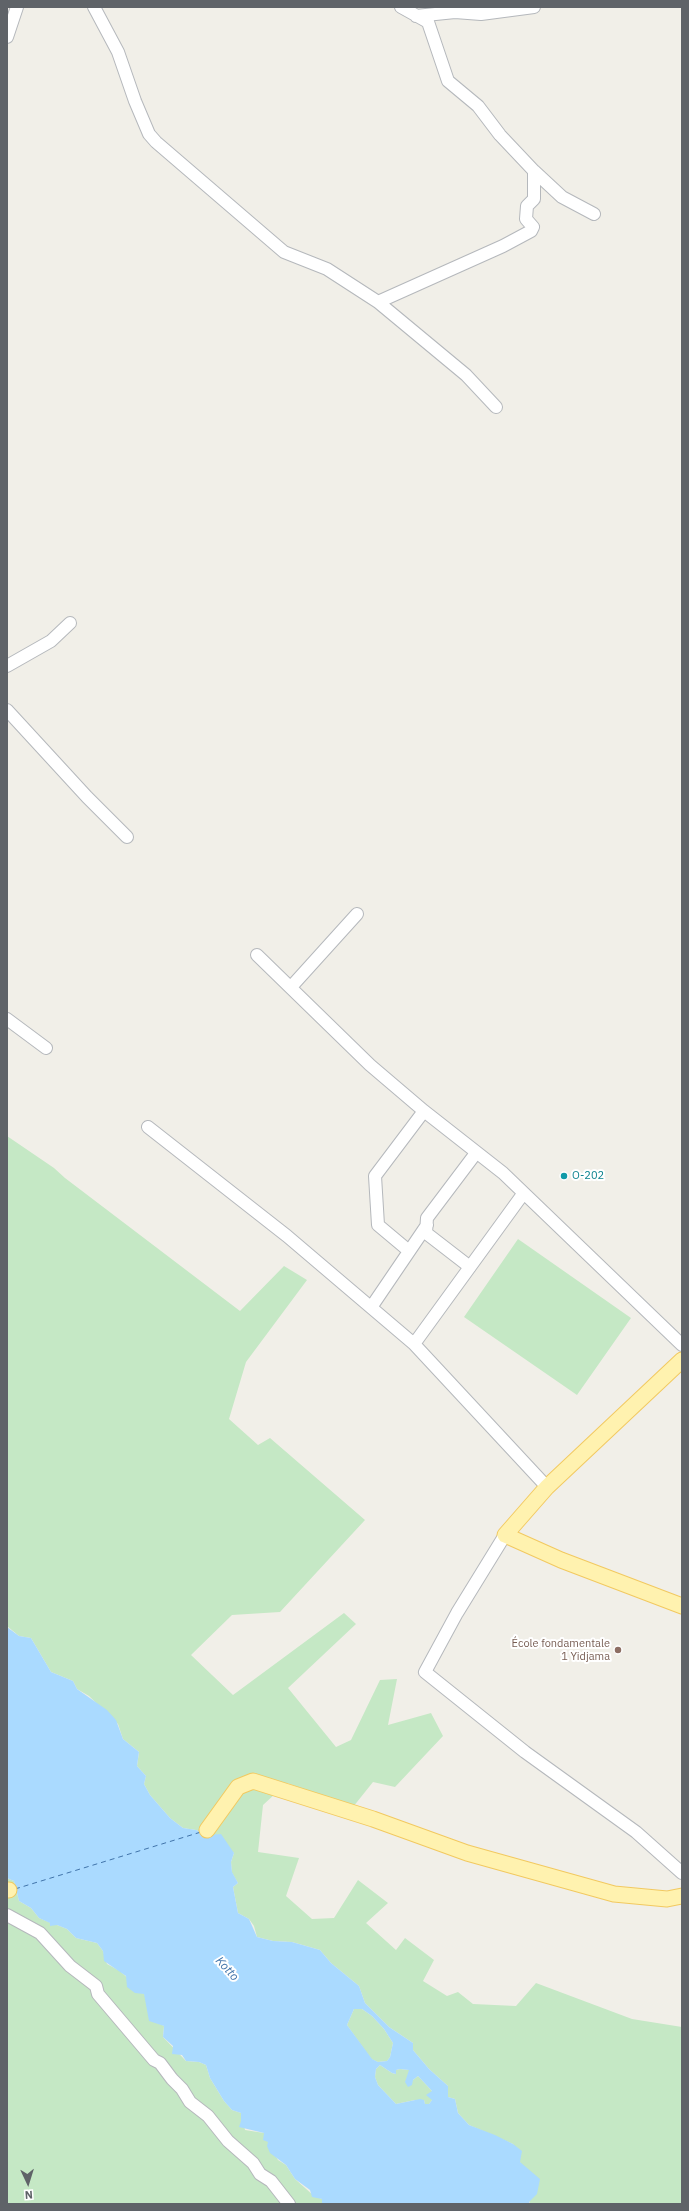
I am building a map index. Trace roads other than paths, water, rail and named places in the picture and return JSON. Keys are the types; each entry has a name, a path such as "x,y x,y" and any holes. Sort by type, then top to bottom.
{"main road":[{"path":"682,1360 548,1487 505,1536 561,1560 682,1606"},
{"path":"208,1830 238,1787 253,1781 373,1819 467,1853 614,1894 667,1899 682,1896"}],"street":[{"path":"7,37 17,7"},
{"path":"94,7 118,52 135,101 152,138 280,249 302,261 327,269 378,302 466,375 496,407"},
{"path":"401,7 416,16 425,19 430,25 440,52 444,76 448,82 478,106 500,134 534,171 565,199 594,214"},
{"path":"416,16 457,12 481,14 534,7"},
{"path":"378,302 503,246 531,231 533,227 526,218 527,206 534,199 534,171"},
{"path":"7,666 46,644 70,623"},
{"path":"7,710 87,797 127,837"},
{"path":"291,987 356,914"},
{"path":"257,955 370,1065 424,1111 503,1173 523,1194 682,1344"},
{"path":"7,1019 46,1048"},
{"path":"409,1251 378,1225 375,1176 424,1111"},
{"path":"148,1127 262,1216 372,1306 414,1344 548,1487"},
{"path":"470,1267 426,1233 427,1218 441,1197 476,1153"},
{"path":"414,1344 523,1194"},
{"path":"372,1306 427,1225"},
{"path":"505,1536 457,1613 425,1672 525,1752 636,1832 682,1873"},
{"path":"7,1915 40,1933 70,1966 96,1986 98,1994 154,2060 160,2063 172,2079 182,2088 190,2102 208,2116 228,2142 253,2163 260,2174 270,2181 289,2204"}],"water":[{"name":"Kotto","path":"7,1627 19,1636 31,1638 51,1672 73,1681 77,1689 107,1710 116,1720 123,1739 139,1752 137,1766 146,1776 144,1784 150,1795 170,1818 183,1828 196,1830 208,1835 221,1834 234,1853 231,1862 232,1872 238,1883 233,1887 238,1913 249,1919 257,1937 273,1941 292,1942 320,1950 331,1963 359,1986 365,2003 389,2027 413,2043 413,2050 429,2069 448,2086 448,2097 455,2099 458,2113 469,2125 495,2135 513,2144 522,2151 520,2162 540,2179 537,2194 529,2202 530,2204 322,2204 322,2199 312,2197 310,2190 295,2179 286,2165 270,2153 267,2146 268,2142 263,2140 264,2133 239,2127 241,2113 232,2110 224,2101 210,2078 206,2065 199,2062 186,2061 182,2055 172,2054 173,2046 163,2037 164,2026 149,2021 144,1994 135,1993 127,1987 126,1976 104,1961 103,1951 97,1943 76,1938 67,1929 57,1925 50,1926 50,1923 39,1918 31,1908 19,1901 14,1881 7,1878","holes":["354,2009 362,2009 372,2016 384,2029 393,2043 390,2057 387,2061 378,2062 372,2059 347,2025","380,2065 396,2074 396,2070 409,2070 405,2082 408,2087 412,2085 413,2080 418,2076 432,2091 426,2095 432,2100 429,2104 425,2104 424,2100 420,2099 396,2104 378,2085 375,2077 376,2069"]}],"place":[{"name":"O-202","path":"564,1176"},
{"name":"École fondamentale 1 Yidjama","path":"618,1650"}]}
